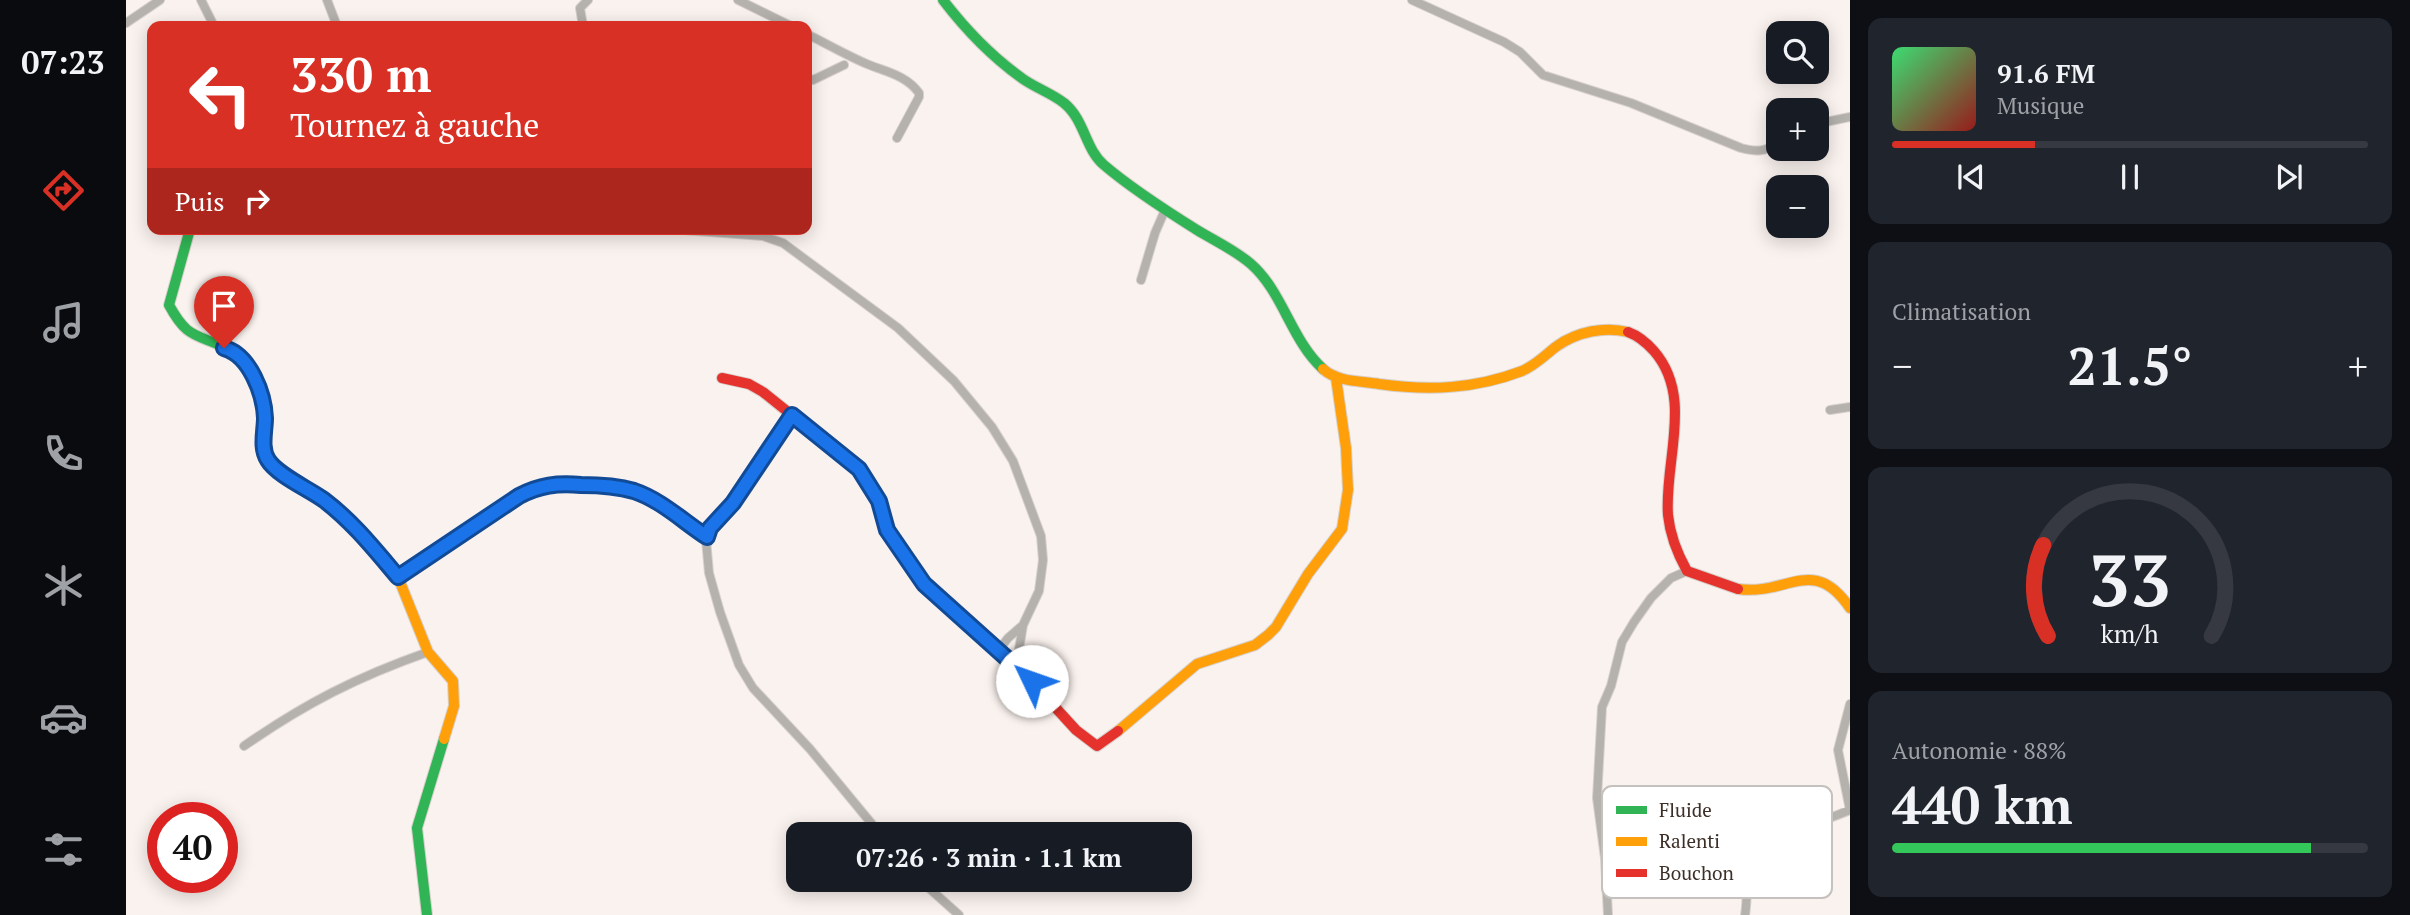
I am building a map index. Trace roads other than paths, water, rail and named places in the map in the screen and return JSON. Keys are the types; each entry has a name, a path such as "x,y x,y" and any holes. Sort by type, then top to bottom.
{"street":[{"path":"126,23 160,0"},
{"path":"201,0 212,21"},
{"path":"327,0 335,21"},
{"path":"579,4 587,0"},
{"path":"738,0 781,21"},
{"path":"943,0 954,15 1007,68 1034,87 1058,98 1075,114 1102,164 1165,210 1228,248 1259,272 1313,360 1336,378 1423,387 1468,386 1531,367 1562,343 1588,332 1615,330 1637,334 1660,357 1672,377 1675,415 1668,511 1673,545 1687,571 1738,589 1753,590 1798,580 1820,580 1836,588 1850,608"},
{"path":"1412,0 1504,42 1520,52 1544,75 1631,103 1741,149 1754,152 1766,150"},
{"path":"812,36 865,63 905,78 915,87 919,97 897,138"},
{"path":"812,80 844,65"},
{"path":"1829,121 1850,117"},
{"path":"1141,281 1155,233 1165,210"},
{"path":"188,235 169,305 178,322 187,332 232,350 248,367 262,395 264,451 271,465 325,501 355,527 398,577 428,652 453,681 454,706 417,828 427,915"},
{"path":"752,235 783,243 898,328 954,381 992,427 1013,461 1041,536 1043,560 1039,591 1023,625 1019,648 1022,671"},
{"path":"722,378 750,384 859,469 879,501 887,530 924,584 1022,671 1076,730 1097,746 1115,734 1191,668 1255,645 1268,635 1342,528 1349,490 1336,378"},
{"path":"1830,410 1850,407"},
{"path":"792,415 733,503 710,528 707,537 709,573 739,665 760,698 810,749 870,822"},
{"path":"398,577 519,496 536,487 554,484 611,486 637,492 662,505 707,537"},
{"path":"1602,836 1597,798 1602,707 1611,685 1622,642 1651,598 1671,578 1687,571"},
{"path":"1001,654 1007,638 1023,625"},
{"path":"1001,654 1019,648"},
{"path":"244,746 308,704 378,670 428,652"},
{"path":"1832,817 1850,810 1838,750 1850,704"},
{"path":"933,892 959,915"}]}
